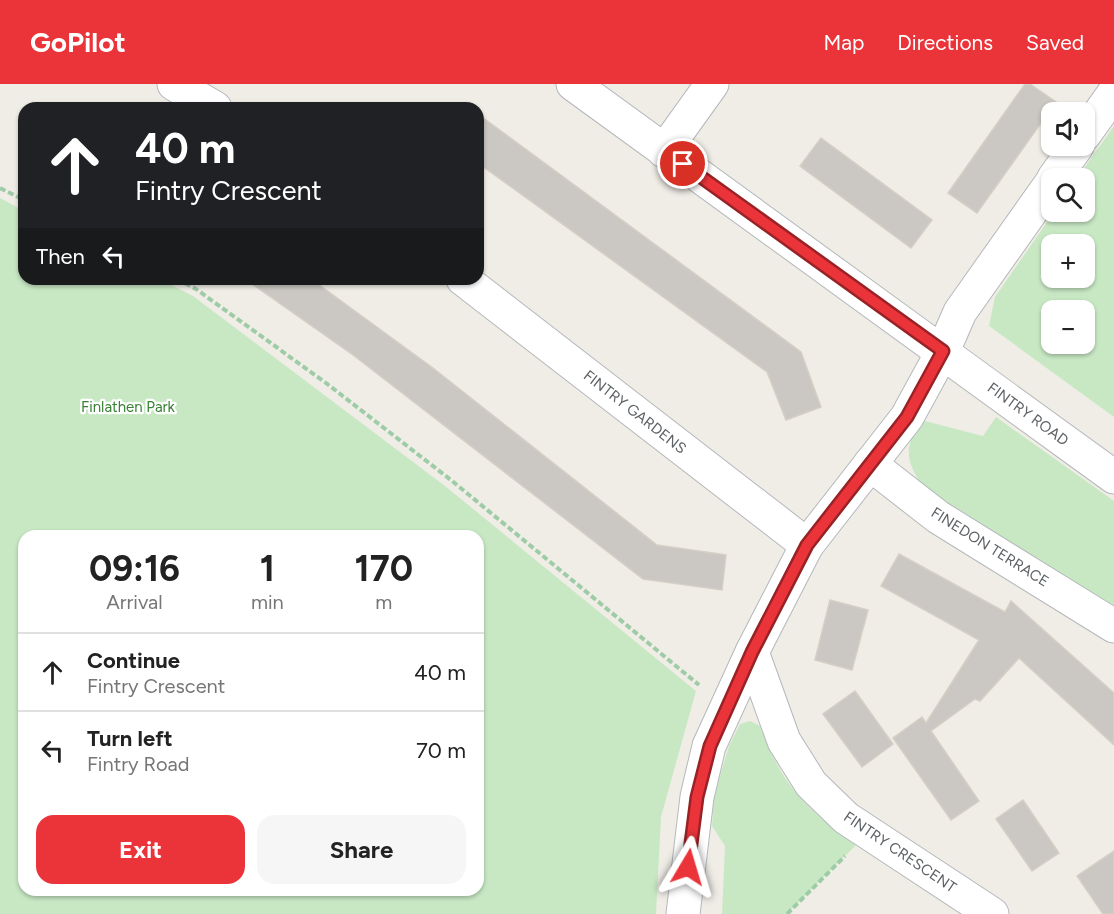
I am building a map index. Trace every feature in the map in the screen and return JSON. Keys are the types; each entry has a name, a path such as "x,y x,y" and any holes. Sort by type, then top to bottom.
{"street":[{"path":"174,84 205,102"},
{"name":"FINTRY ROAD","path":"573,84 1114,477"},
{"path":"664,151 712,84"},
{"path":"1095,120 1114,93"},
{"path":"683,914 697,797 710,746 752,652 807,545 907,417 943,351 960,312 1041,197"},
{"name":"FINTRY GARDENS","path":"471,285 807,545"},
{"name":"FINEDON TERRACE","path":"870,464 938,517 1114,626"},
{"name":"FINTRY CRESCENT","path":"752,652 784,741 811,784 846,818 992,914"}],"path":[{"path":"0,188 18,197"},
{"path":"188,285 326,383 452,480 727,705"},
{"path":"787,914 848,853"}],"green space":[{"path":"1114,126 1114,417 989,326 995,297 1047,222 1095,222 1095,168 1084,168 1095,156"},
{"name":"Finlathen Park","path":"0,198 18,208 18,285 172,285 193,296 445,486 696,691 661,817 656,914 0,914"},
{"path":"996,417 1114,501 1114,608 922,486 912,468 909,453 909,446 921,420 983,436"},
{"path":"750,721 762,727 777,764 798,795 824,821 856,845 787,914 722,914 725,846 712,826 714,796 729,746 740,724"}],"building":[{"path":"1025,84 1030,84 1056,102 1041,102 1041,123 977,213 948,193"},
{"path":"484,118 801,352 821,407 786,420 767,372 484,167"},
{"path":"821,138 932,220 911,248 800,166"},
{"path":"254,285 319,285 433,368 657,545 726,555 722,590 643,579 353,355"},
{"path":"899,554 1005,612 1011,601 1114,693 1114,745 1019,658 980,701 975,699 931,731 979,801 951,820 893,738 922,717 926,723 979,640 881,586"},
{"path":"830,600 868,610 852,670 815,660"},
{"path":"855,691 893,744 862,767 823,714"},
{"path":"1023,800 1059,853 1032,871 996,819"},
{"path":"1114,851 1114,914 1103,914 1077,876"}],"route":[{"path":"683,164 943,351 907,417 807,545 752,652 710,746 697,797 688,867"}]}
